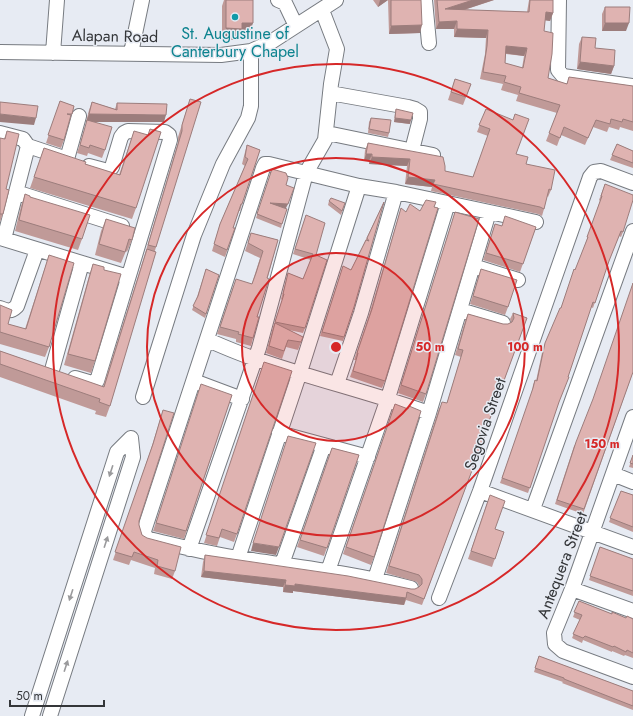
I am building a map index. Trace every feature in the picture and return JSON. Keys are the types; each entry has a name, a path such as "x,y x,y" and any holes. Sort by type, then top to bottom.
{"street":[{"path":"53,53 57,0"},
{"path":"132,53 142,0"},
{"path":"278,0 285,3 296,26"},
{"name":"Alapan Road","path":"0,52 221,55 251,58 270,42 336,0"},
{"path":"425,0 429,43"},
{"path":"559,0 558,70 560,74 563,76 633,86"},
{"path":"189,549 256,359 306,173 325,140 327,133 330,93 337,49 322,10"},
{"path":"143,397 194,236 223,164 248,118 250,106 251,58"},
{"path":"330,93 408,107 420,112 420,119 412,150"},
{"path":"67,159 79,116"},
{"path":"0,133 23,139 28,146 104,171 108,171 112,167 124,133 165,132 169,135 170,140 97,381 92,383 37,366"},
{"path":"327,133 433,155"},
{"path":"28,146 2,239 128,277"},
{"path":"411,588 375,579 189,549 149,539 145,536 144,531 265,164 359,186 396,192 536,222"},
{"name":"Segovia Street","path":"439,598 480,490 590,177 594,172 601,171 633,183"},
{"path":"238,558 300,372 359,186"},
{"path":"16,192 141,232"},
{"path":"337,384 361,312 396,192"},
{"path":"328,571 388,398 448,204"},
{"path":"375,579 429,413 489,212"},
{"path":"533,509 633,231"},
{"path":"0,308 9,311 14,310 17,306 37,250"},
{"path":"52,370 82,263"},
{"path":"473,266 518,280"},
{"path":"460,310 503,323"},
{"path":"208,340 256,359 388,398 429,413"},
{"path":"194,381 242,399"},
{"name":"Antequera Street","path":"633,420 572,589 554,633 555,644 563,651 633,677"},
{"path":"279,433 368,458"},
{"path":"32,716 117,452 131,438 133,457 50,716"},
{"path":"282,564 324,445"},
{"path":"613,474 633,482"},
{"path":"480,490 633,547"},
{"path":"572,589 633,611"}],"building":[{"path":"226,0 253,0 253,23 242,23 242,29 226,28"},
{"path":"391,0 421,0 422,25 391,26"},
{"path":"437,0 473,0 445,9 529,12 530,0 553,0 553,13 546,12 544,31 553,33 552,54 548,78 567,84 569,77 633,86 633,122 623,119 622,122 611,119 610,124 596,120 588,138 564,127 560,138 549,133 560,105 519,93 521,87 504,82 506,76 483,72 488,30 457,29 457,21 439,22","holes":["506,46 527,48 523,68 505,63"]},
{"path":"605,7 630,7 629,23 605,23"},
{"path":"582,37 596,38 595,48 615,50 614,66 580,62"},
{"path":"455,79 471,84 466,97 451,92"},
{"path":"190,99 201,102 156,247 148,245 182,131 182,125"},
{"path":"60,101 74,106 72,114 67,114 71,115 64,140 48,135"},
{"path":"0,102 38,106 36,118 0,114"},
{"path":"92,102 117,110 117,103 167,104 166,115 89,114"},
{"path":"396,109 413,113 411,120 395,118"},
{"path":"486,109 513,120 515,114 529,119 516,154 528,157 526,164 555,170 551,190 549,189 544,209 433,184 435,180 408,177 410,159 372,157 372,154 366,154 368,143 443,157 445,171 473,177 490,129 479,125"},
{"path":"371,118 391,120 389,133 369,129"},
{"path":"87,120 112,127 105,150 90,145 89,148 80,145"},
{"path":"150,129 161,132 136,208 34,177 44,148 86,162 85,164 120,175 134,131 148,135"},
{"path":"7,131 19,134 6,189 9,190 3,214 0,214 0,138 5,139"},
{"path":"617,144 633,151 633,163 612,155"},
{"path":"247,145 260,150 227,250 214,244 220,224 248,159 245,157"},
{"path":"272,169 286,173 288,178 286,185 294,188 288,204 270,203 287,209 282,224 257,214"},
{"path":"605,184 633,195 633,200 623,232 621,231 609,261 595,303 593,302 569,377 530,488 502,478 535,380 537,381 545,343 561,308 574,269 575,270 588,237"},
{"path":"25,194 30,197 90,215 82,239 19,220"},
{"path":"331,198 345,203 342,211 329,201"},
{"path":"426,200 436,202 434,207 438,208 385,381 353,371 357,353 372,309 401,208 406,212 410,204 420,211"},
{"path":"384,202 344,337 322,332 343,266 351,270 366,240 369,241 367,238"},
{"path":"455,212 479,219 426,394 401,385"},
{"path":"306,215 325,223 316,255 327,260 305,328 275,322 284,294 288,273 303,279 313,254 295,249"},
{"path":"505,216 536,227 523,264 486,253 495,224 502,226"},
{"path":"106,219 135,228 132,240 129,239 125,252 99,244"},
{"path":"251,233 278,240 267,278 269,279 257,317 259,317 253,338 238,334 239,332 220,327 236,279 252,284 256,273 263,251 248,243"},
{"path":"147,249 156,252 110,406 99,402 100,399 0,364 0,351 104,387"},
{"path":"49,255 74,263 49,347 0,332 0,305 12,310 8,324 26,329"},
{"path":"93,264 104,267 104,270 121,274 95,361 68,354"},
{"path":"206,269 219,275 206,314 193,306 198,296"},
{"path":"481,269 517,280 508,307 473,296"},
{"path":"633,283 633,372 584,509 557,500 576,442 593,399"},
{"path":"513,313 527,318 424,599 407,592 406,598 295,584 295,586 285,585 286,580 204,571 205,555 348,576 411,589 419,587 422,584 422,579 419,575 389,566 442,402 447,403 463,350 458,349 468,314 503,324 508,324 512,322 514,318"},
{"path":"275,323 303,337 301,342 288,340 284,351 269,346"},
{"path":"264,362 292,371 237,534 222,529 219,538 206,535"},
{"path":"201,384 232,395 186,531 156,523"},
{"path":"395,404 408,409 409,406 421,411 374,557 346,547"},
{"path":"163,410 174,413 139,525 142,535 147,538 181,547 175,571 157,566 158,560 134,552 132,557 115,552 153,444"},
{"path":"288,436 316,443 279,547 253,543"},
{"path":"332,448 359,455 327,548 300,540"},
{"path":"633,455 633,464 630,463"},
{"path":"621,491 633,495 633,527 610,518"},
{"path":"490,495 505,501 495,529 504,532 495,559 471,551"},
{"path":"600,547 633,559 633,591 590,576"},
{"path":"579,601 612,614 612,612 626,618 627,616 633,619 633,653 627,650 626,652 614,646 613,647 585,636 583,638 573,634 582,615 574,612"},
{"path":"539,656 633,691 633,706 535,668"}],"place":[{"name":"St. Augustine of Canterbury Chapel","path":"235,17"}]}
